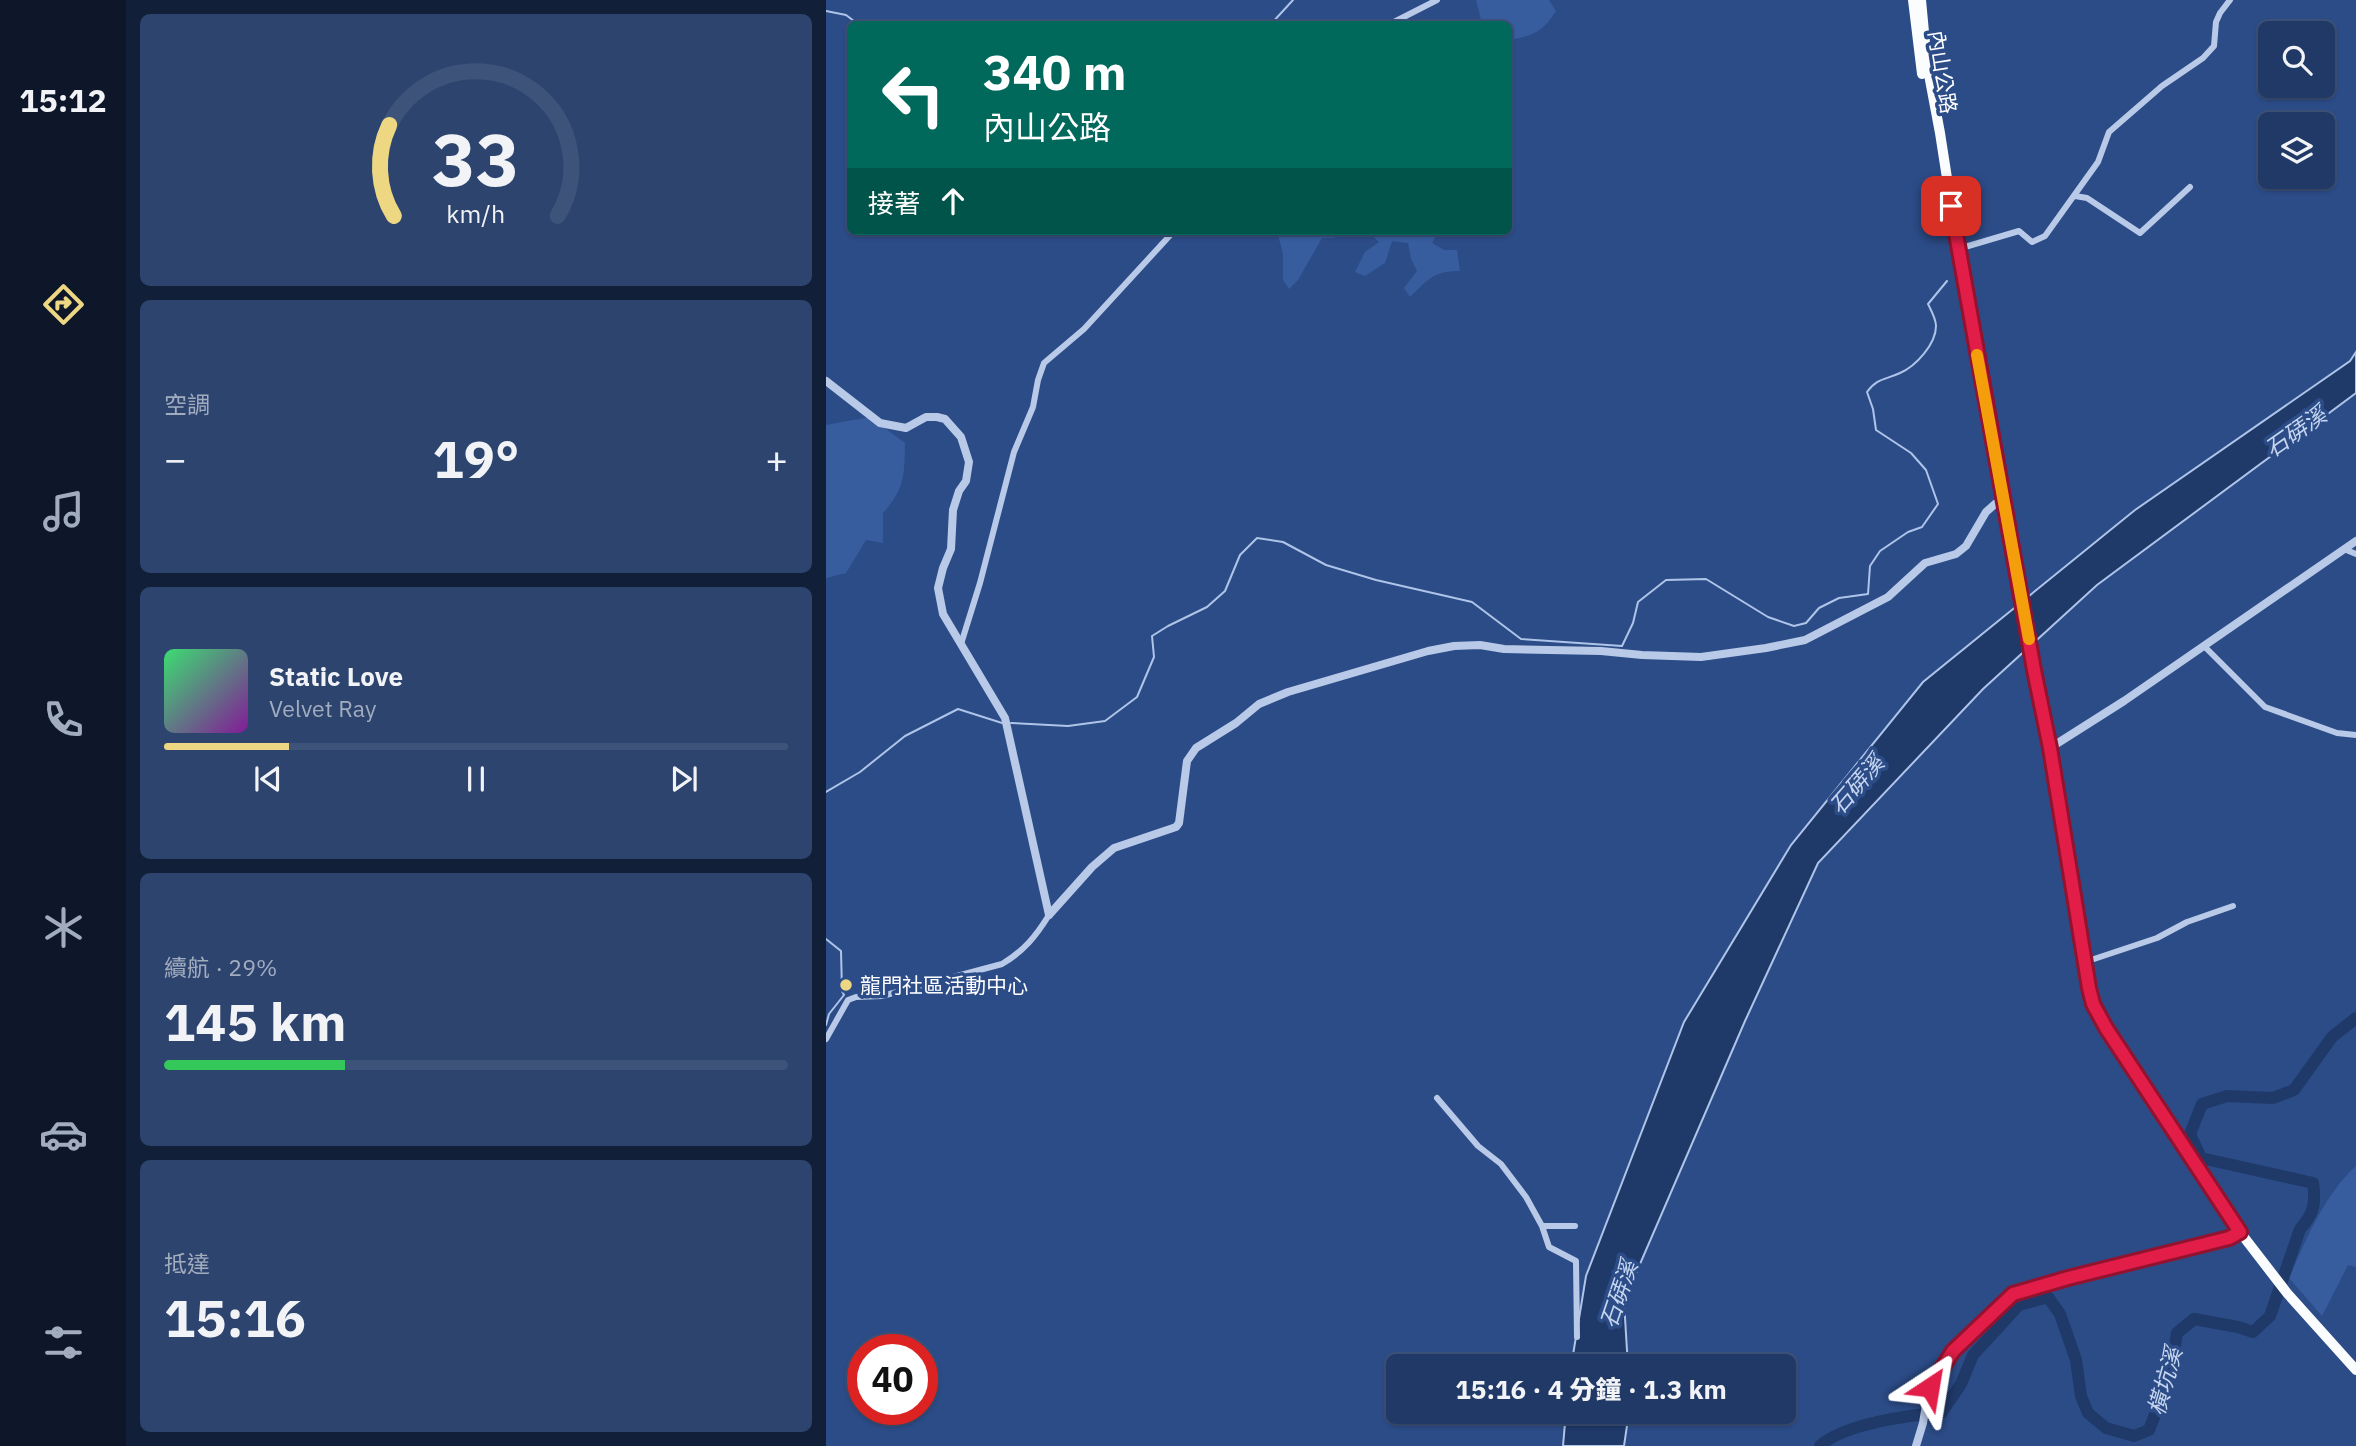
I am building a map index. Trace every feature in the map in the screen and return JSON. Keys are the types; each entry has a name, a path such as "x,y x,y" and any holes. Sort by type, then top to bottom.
{"main road":[{"name":"內山公路","path":"1913,0 1919,58 1935,138 1943,148"},
{"name":"內山公路","path":"1921,0 1927,64 1958,248 2050,748"},
{"path":"2050,748 2093,1004 2240,1232 2287,1293 2356,1370"}],"street":[{"path":"1396,21 1437,0"},
{"path":"1958,248 2019,231 2032,242 2045,236 2098,162 2109,132 2162,86 2203,58 2214,46 2216,22 2226,1"},
{"path":"2074,196 2087,198 2140,233 2190,187"},
{"path":"961,644 1014,452 1033,407 1044,363 1084,329 1170,235"},
{"path":"826,381 880,423 905,428 926,418 937,417 946,419 961,436 969,462 966,481 959,491 953,510 951,549 938,588 943,614 1006,723 1049,915"},
{"path":"826,1039 848,1000 882,996 1002,964 1018,954 1033,940 1049,915 1092,867 1114,848 1176,827 1179,823 1187,761 1196,748 1237,723 1259,704 1288,692 1428,651 1454,646 1480,645 1532,651 1601,651 1701,657 1805,640 1888,597 1925,564 1956,554 1966,546 1986,512 1995,504 2005,502"},
{"path":"2050,748 2124,701 2356,541"},
{"path":"2344,549 2356,554"},
{"path":"2204,646 2265,707 2337,733 2356,735"},
{"path":"2085,962 2157,938 2187,922 2233,906"},
{"path":"1437,1098 1478,1146 1501,1164 1526,1197 1542,1226 1549,1247 1570,1257 1577,1264 1577,1337"},
{"path":"1542,1226 1575,1226"},
{"path":"1916,1446 1930,1387 1953,1351 2013,1294 2229,1238 2240,1232"}],"shaded area":[{"path":"1476,0 1549,0 1556,11 1536,32 1512,39 1512,21 1481,21"},
{"path":"1278,235 1340,235 1322,238 1298,280 1289,289 1283,280 1283,254"},
{"path":"1371,235 1436,235 1432,243 1444,250 1457,250 1460,271 1437,274 1410,297 1404,288 1417,271 1408,243 1392,241 1385,263 1365,276 1355,272 1365,252 1379,242"},
{"path":"870,417 905,443 900,488 883,513 883,543 866,540 846,573 826,578 826,425"},
{"path":"2356,1166 2356,1267 2348,1265 2322,1316 2289,1278 2325,1204"}],"water":[{"name":"石硦溪","path":"2356,352 2356,393 2097,585 1983,689 1818,863 1745,1021 1624,1301 1627,1354 1573,1354 1586,1276 1684,1022 1791,845 1923,682 2135,510 2350,361"},
{"path":"1565,1424 1627,1424 1624,1446 1563,1446"}],"waterway":[{"path":"1274,21 1293,0"},
{"path":"826,11 846,15 854,21"},
{"path":"1011,723 1068,726 1105,721 1137,697 1154,657 1152,636 1207,607 1225,591 1240,555 1257,538 1283,542 1326,565 1376,580 1472,602 1521,639 1622,646 1633,623 1638,602 1666,580 1706,579 1768,617 1794,626 1806,623 1819,608 1839,598 1868,594 1870,566 1880,551 1908,532 1922,527 1938,504 1926,470 1911,453 1876,430 1867,392 1878,382 1900,373 1924,354 1933,340 1936,326 1928,304 1947,281"},
{"path":"826,792 860,772 905,736 958,709 1002,723"},
{"path":"826,939 841,951 844,995 829,1014 826,1025"},
{"name":"橫坑溪","path":"1820,1446 1831,1438 1860,1426 1941,1413 1961,1384 1973,1355 2019,1305 2048,1297 2060,1314 2076,1360 2081,1396 2088,1413 2106,1428 2134,1436 2149,1430 2170,1376 2177,1333 2194,1319 2253,1332 2270,1316 2300,1229 2311,1213 2314,1202 2313,1183 2201,1158 2190,1134 2202,1104 2227,1096 2273,1098 2294,1090 2332,1037 2356,1018"}],"slow traffic":[{"path":"1977,355 2029,639"}],"place":[{"name":"龍門社區活動中心","path":"846,985"}],"route":[{"path":"1930,1387 1953,1351 2013,1294 2229,1238 2240,1232 2093,1004 2050,748 1951,206"}]}
